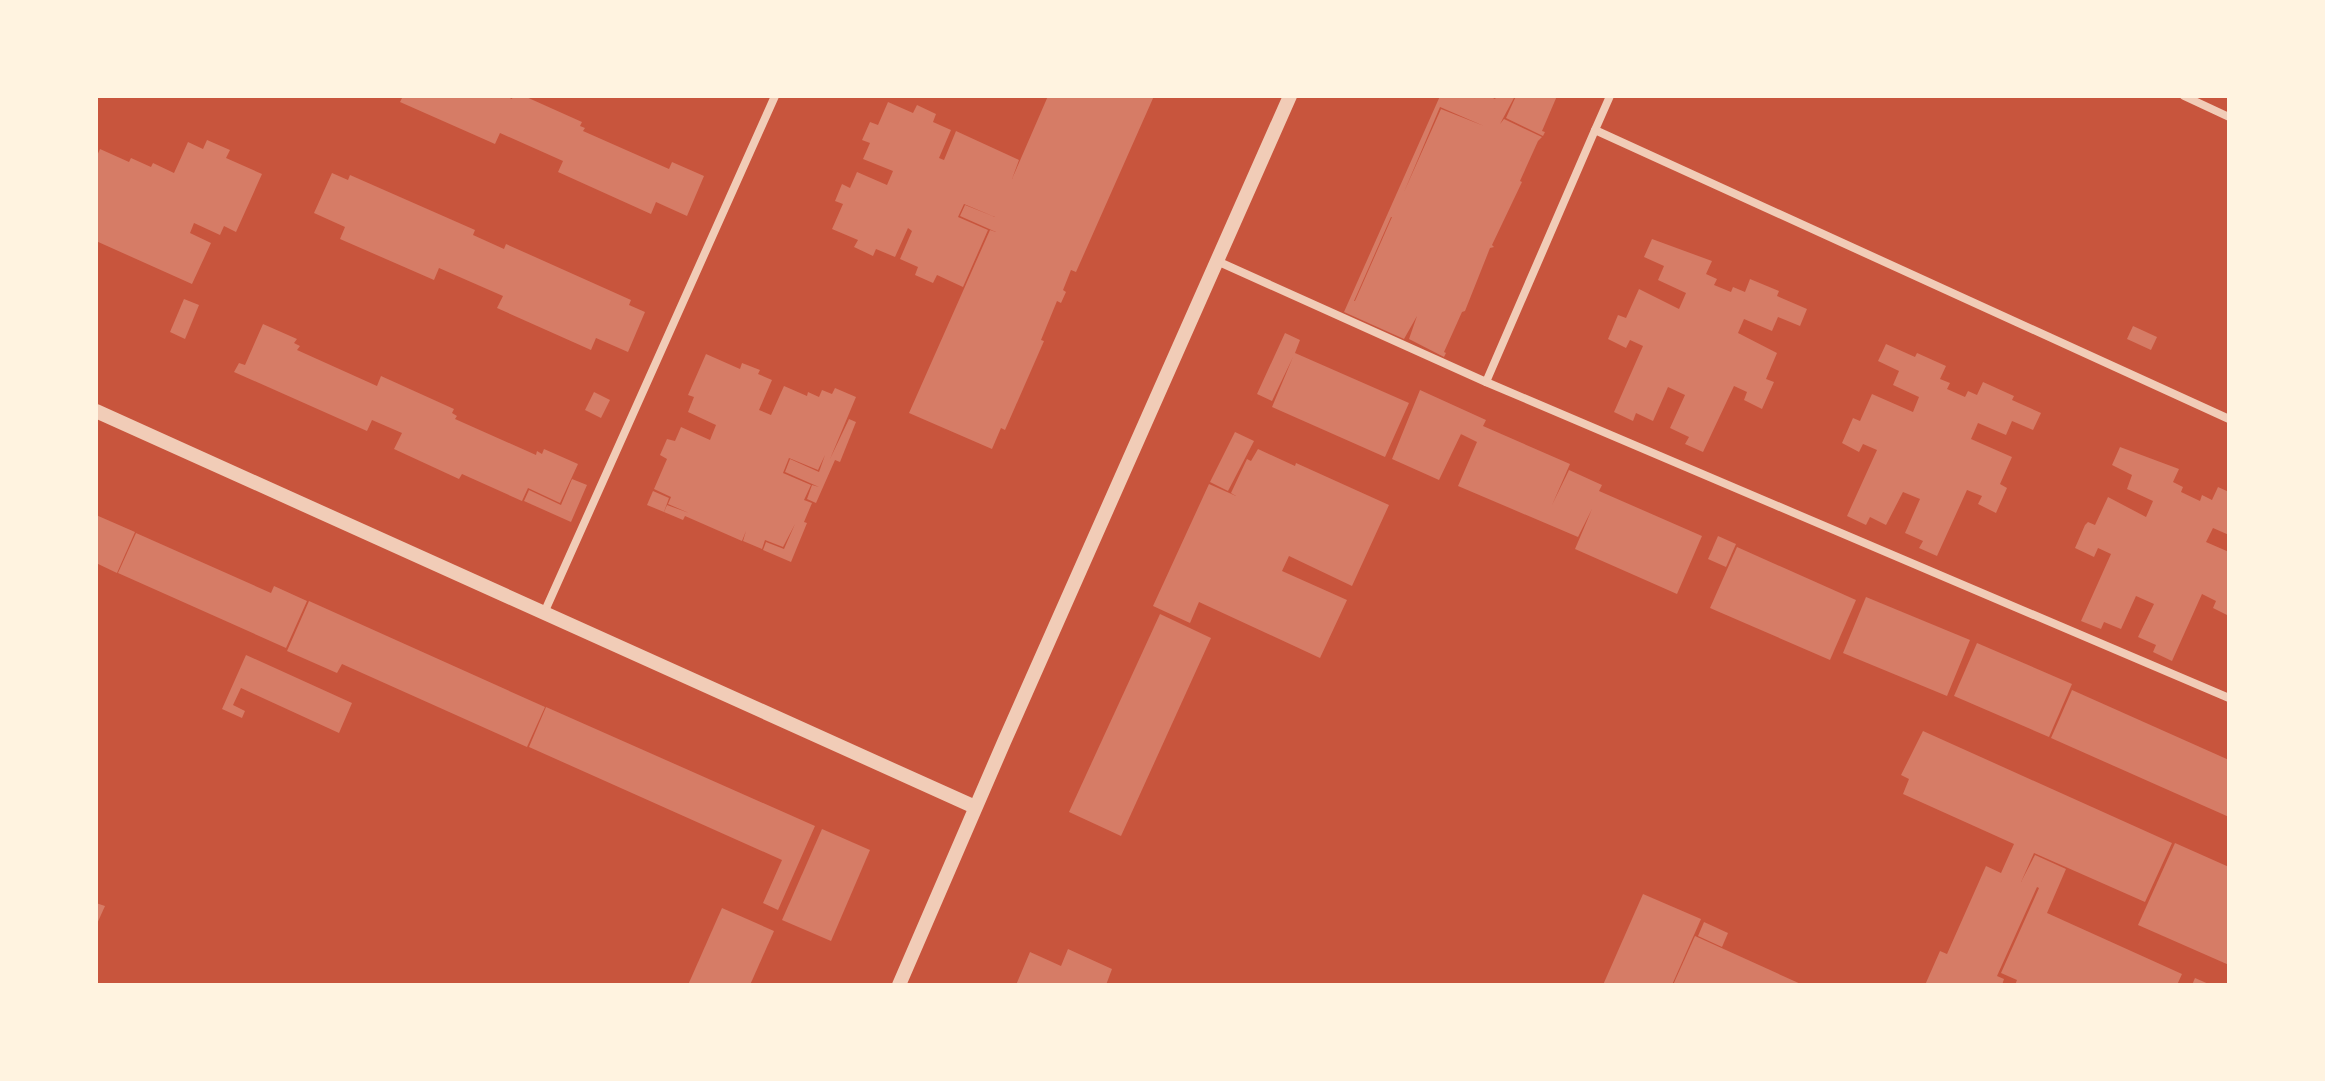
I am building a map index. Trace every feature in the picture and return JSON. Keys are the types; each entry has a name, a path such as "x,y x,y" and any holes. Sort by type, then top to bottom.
{"street":[{"path":"544,613 775,96"},
{"path":"899,985 1290,96"},
{"path":"1486,382 1610,96"},
{"path":"2184,96 2229,117"},
{"path":"1595,130 2229,419"},
{"path":"1217,261 1486,382 2229,698"},
{"path":"96,411 975,807"}],"building":[{"path":"403,96 505,96 512,99 513,96 524,96 582,122 580,126 585,128 583,131 669,169 672,162 704,176 687,216 656,202 651,214 558,172 563,161 500,133 495,144 400,102"},
{"path":"1048,96 1154,96 1076,272 1071,270 1063,290 1066,292 1061,303 1057,301 1041,340 1044,341 1005,430 1001,428 992,449 909,413 990,230 996,232 960,216 965,205 995,217 964,204 958,217 988,230 963,287 937,275 933,283 915,275 918,267 900,259 912,231 908,228 895,257 876,249 873,256 854,247 858,240 832,229 843,204 835,201 842,184 850,188 857,172 887,185 893,171 863,159 870,143 862,140 870,122 878,125 888,102 913,113 917,105 936,114 933,122 951,130 939,158 944,160 956,131 1019,160 1012,179"},
{"path":"1440,96 1489,96 1495,99 1497,96 1515,96 1500,124 1504,119 1542,137 1444,357 1409,339 1417,316 1404,339 1344,312","holes":["1440,107 1484,126 1441,109 1404,192","1391,217 1392,217 1354,301"]},
{"path":"1516,96 1557,96 1542,131 1545,132 1543,136 1506,118"},
{"path":"207,140 230,150 226,158 262,174 236,232 224,226 220,235 194,223 190,233 211,243 192,284 96,241 96,158 100,149 129,162 131,158 151,167 153,163 174,173 188,142 203,149"},
{"path":"332,173 348,180 350,175 475,230 473,235 504,249 506,244 631,300 629,305 645,312 628,352 596,338 591,350 497,308 503,296 439,268 434,280 340,239 345,227 314,213"},
{"path":"1652,239 1712,261 1706,274 1717,279 1714,285 1731,292 1733,287 1745,292 1750,279 1779,291 1777,296 1807,309 1800,326 1778,317 1772,331 1744,319 1738,333 1777,353 1766,379 1774,382 1762,409 1744,400 1747,392 1734,386 1703,452 1685,444 1689,437 1670,428 1685,395 1668,387 1653,421 1636,413 1633,421 1614,412 1643,346 1630,340 1626,348 1608,339 1618,315 1626,318 1639,289 1679,309 1686,293 1658,280 1664,266 1644,257"},
{"path":"184,299 199,305 185,339 170,332"},
{"path":"263,324 297,339 294,343 300,346 297,350 377,386 381,376 454,409 455,419 536,455 537,451 542,454 544,449 578,464 560,503 528,488 522,501 462,474 459,479 394,449 402,433 372,420 367,431 234,372 239,363 245,365"},
{"path":"2133,326 2157,337 2151,350 2127,339"},
{"path":"1285,333 1300,340 1295,353 1409,403 1385,457 1272,407 1293,357 1272,401 1257,394"},
{"path":"1886,344 1946,366 1940,379 1950,383 1947,389 1965,397 1968,391 1977,395 1983,382 2041,413 2033,430 2012,421 2006,435 1978,423 1971,439 2012,457 2000,484 2007,488 1996,513 1978,504 1982,496 1967,490 1937,556 1919,548 1923,541 1905,533 1920,499 1903,492 1886,525 1870,517 1866,525 1847,516 1877,450 1863,444 1859,452 1842,443 1853,418 1860,421 1872,394 1913,412 1919,397 1893,385 1899,371 1878,361"},
{"path":"706,354 740,369 742,363 760,370 758,374 772,380 759,410 771,415 784,386 807,396 808,392 819,397 822,390 832,394 835,388 856,397 830,459 849,419 856,422 840,462 835,460 816,503 807,499 812,485 819,487 785,472 790,459 819,472 825,455 818,470 789,458 783,473 811,485 804,500 812,503 804,522 807,523 791,562 763,550 766,542 784,549 795,524 783,547 765,540 762,549 743,541 746,531 742,541 685,516 683,520 664,512 667,505 689,513 668,504 671,497 654,489 667,459 660,455 667,439 675,441 681,427 710,440 716,425 688,412 694,397 688,395"},
{"path":"1420,390 1486,420 1483,426 1570,464 1552,505 1569,470 1602,485 1599,491 1702,536 1677,594 1575,549 1592,509 1578,537 1458,486 1477,442 1461,434 1439,480 1392,459"},
{"path":"594,392 610,400 601,418 585,410"},
{"path":"1235,432 1254,441 1228,491 1210,482"},
{"path":"2120,447 2179,469 2173,482 2183,487 2181,492 2200,501 2202,495 2212,500 2218,487 2229,492 2229,535 2213,528 2206,542 2229,552 2229,616 2213,608 2216,601 2202,594 2172,661 2153,652 2156,645 2138,637 2154,604 2136,596 2121,629 2104,622 2101,629 2081,621 2111,554 2098,548 2094,557 2075,548 2085,525 2088,522 2095,525 2108,497 2146,517 2153,501 2127,489 2132,475 2112,465"},
{"path":"1258,449 1389,505 1352,586 1289,556 1282,571 1347,600 1320,658 1199,602 1190,623 1153,606 1209,484 1236,496 1231,493 1247,459 1251,461"},
{"path":"572,479 587,485 571,522 524,501 529,490 561,505"},
{"path":"653,491 669,498 664,512 647,505"},
{"path":"96,515 135,532 117,573 96,563"},
{"path":"136,533 271,593 274,586 307,601 286,648 118,573"},
{"path":"1718,536 1736,544 1726,567 1708,559"},
{"path":"1737,547 1856,600 1830,660 1710,608"},
{"path":"1866,597 1970,640 1947,696 1843,653"},
{"path":"309,601 545,707 527,747 342,664 337,673 287,651"},
{"path":"1160,614 1211,638 1121,836 1069,812"},
{"path":"1977,643 2072,684 2049,737 1954,696"},
{"path":"246,655 352,703 339,733 241,688 233,705 245,711 242,718 222,709"},
{"path":"2072,690 2229,760 2229,817 2051,738"},
{"path":"546,707 815,826 778,910 763,903 782,860 529,747"},
{"path":"1923,731 2172,843 2145,902 2034,853 2021,882 2035,855 2066,869 2047,913 2182,974 2177,985 2015,985 2017,980 2001,973 2037,887 1997,976 2004,979 2002,985 1925,985 1940,951 1947,954 1986,866 2001,873 2014,844 1903,794 1909,779 1901,775"},
{"path":"822,829 870,850 831,941 782,920"},
{"path":"2175,843 2229,867 2229,965 2138,925"},
{"path":"1643,894 1701,919 1672,985 1603,985"},
{"path":"96,903 105,906 96,926"},
{"path":"722,908 774,931 750,985 688,985"},
{"path":"1704,922 1728,933 1722,947 1698,936"},
{"path":"1695,936 1803,985 1673,985"},
{"path":"1068,949 1112,969 1106,985 1016,985 1030,952 1061,966"},
{"path":"2195,978 2211,985 2192,985"}]}
